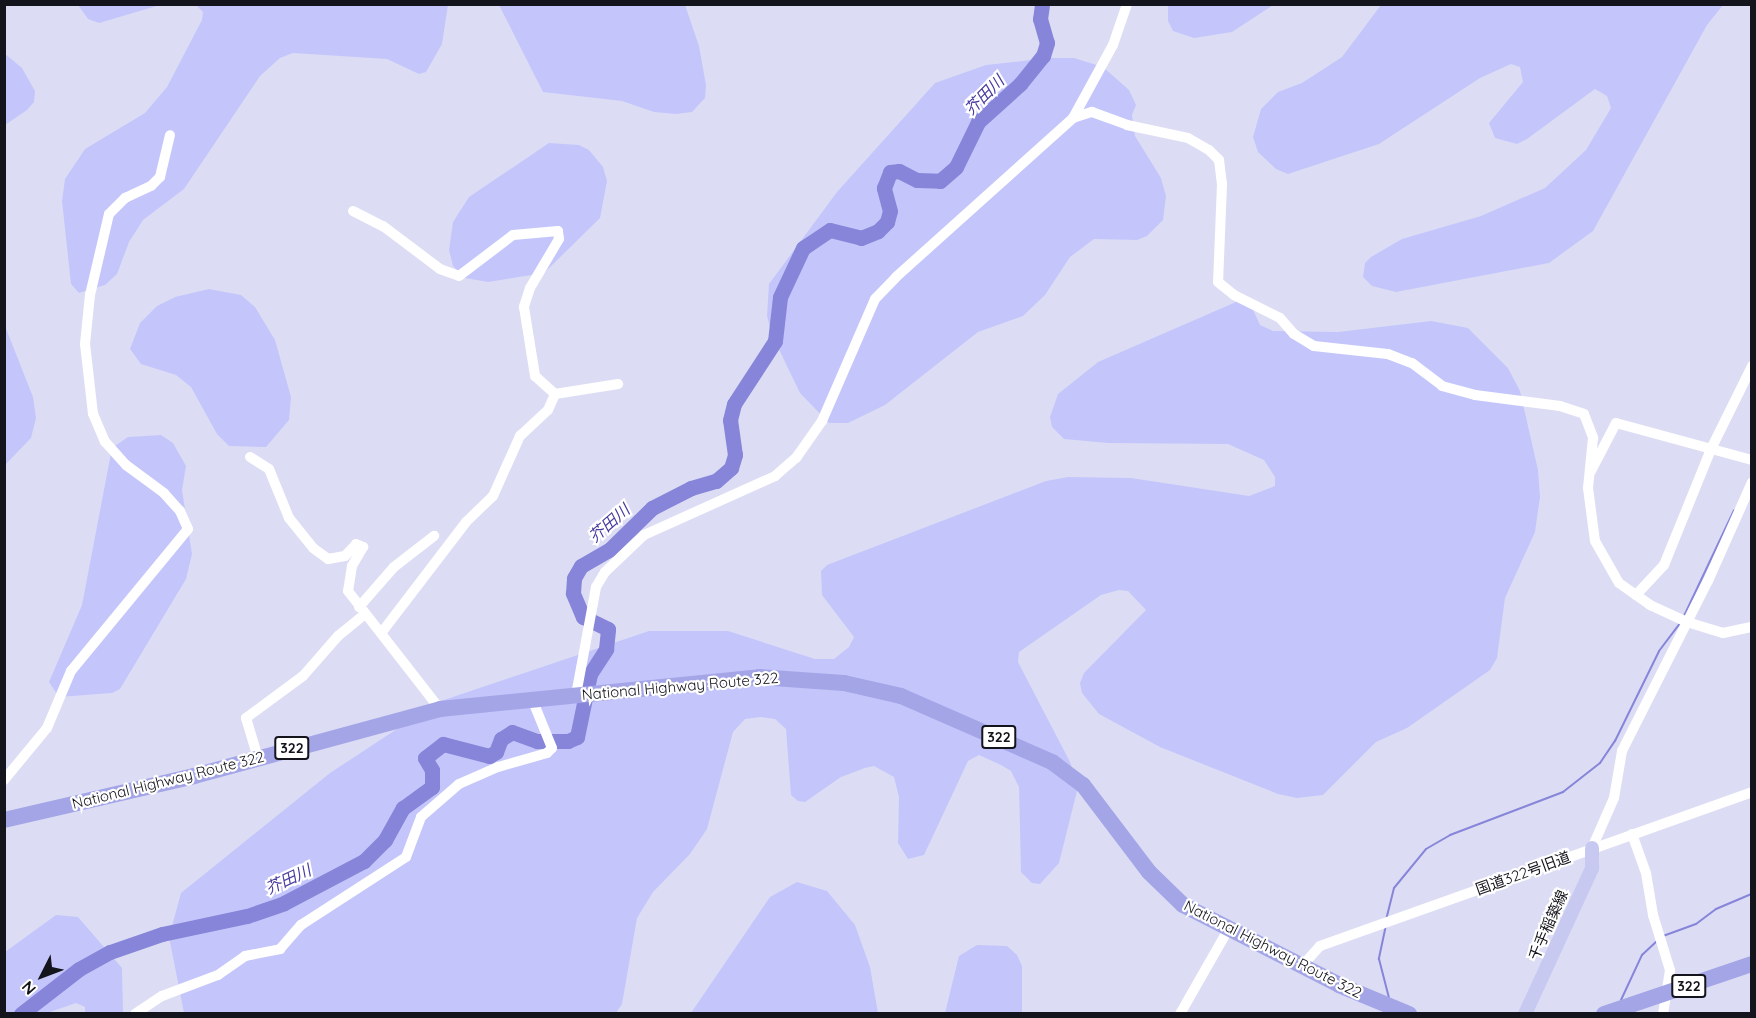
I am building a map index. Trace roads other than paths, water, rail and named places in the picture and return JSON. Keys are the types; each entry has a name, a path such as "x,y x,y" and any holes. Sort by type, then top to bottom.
{"highway":[{"name":"National Highway Route 322","path":"4,820 258,758 440,709 623,690 784,677 844,683 901,696 1040,755 1061,768 1095,799 1162,887 1190,909 1302,966 1405,1013"},
{"name":"322","path":"1606,1013 1751,966"}],"main road":[{"name":"千手稲築線","path":"1525,1014 1592,868 1592,848"}],"street":[{"path":"579,695 596,587 605,572 644,535 775,476 796,458 822,421 875,299 896,277 1073,118 1113,45 1127,4"},
{"path":"1073,118 1092,112 1127,125 1188,138 1209,150 1219,160 1222,218 1216,273 1225,289 1280,318 1294,334 1314,345 1388,354 1412,363 1442,386 1474,395 1560,406 1584,414 1593,438 1588,488 1595,541 1619,583 1636,595 1687,622 1723,633 1752,627"},
{"path":"4,780 47,728 71,671 188,530 180,511 164,493 126,465 105,442 93,414 85,344 90,295 109,214 125,198 152,186 160,177 170,135"},
{"path":"353,212 383,226 440,269 459,276 513,235 558,231 559,239 530,288 524,307 535,376 555,394"},
{"path":"1636,595 1665,565 1711,449 1752,366"},
{"path":"555,394 618,384"},
{"path":"382,632 445,549 493,496 520,436 549,410 555,394"},
{"path":"1591,471 1616,423 1752,460"},
{"path":"250,457 269,469 289,518 313,548 328,559 345,556 356,544 363,547 352,566 348,585 362,611 382,632 440,709"},
{"path":"1592,848 1614,798 1622,751 1687,622 1752,482"},
{"path":"258,758 246,718 303,676 362,611 394,567 430,535 445,549"},
{"path":"135,1014 162,996 218,975 244,956 280,948 301,925 406,857 421,817 459,784 498,767 547,753 552,748 532,699"},
{"name":"国道322号旧道","path":"1302,966 1320,946 1752,792"},
{"path":"1632,834 1646,873 1653,915 1670,970 1663,1014"},
{"path":"1180,1014 1228,930"}],"waterway":[{"name":"芥田川","path":"21,1014 79,969 110,952 162,934 247,916 284,903 364,861 385,840 403,808 432,787 432,770 425,758 443,744 489,756 496,752 501,739 512,732 537,741 568,741 577,737 590,674 606,649 608,629 583,617 573,593 574,578 581,566 609,550 652,508 691,488 716,481 731,468 735,455 730,420 734,404 775,341 780,297 803,248 830,230 861,238 878,231 887,222 890,211 884,188 890,172 899,171 917,180 940,181 956,167 978,122 1020,84 1043,56 1047,43 1040,19 1042,4"},
{"path":"1684,616 1734,510"},
{"path":"1386,920 1394,888 1426,849 1450,835 1563,792 1600,763 1615,741 1659,651 1680,623"},
{"path":"1663,936 1696,924 1716,909 1752,894"},
{"path":"1386,925 1379,959 1389,998"},
{"path":"1621,1000 1642,955 1656,942"}]}
